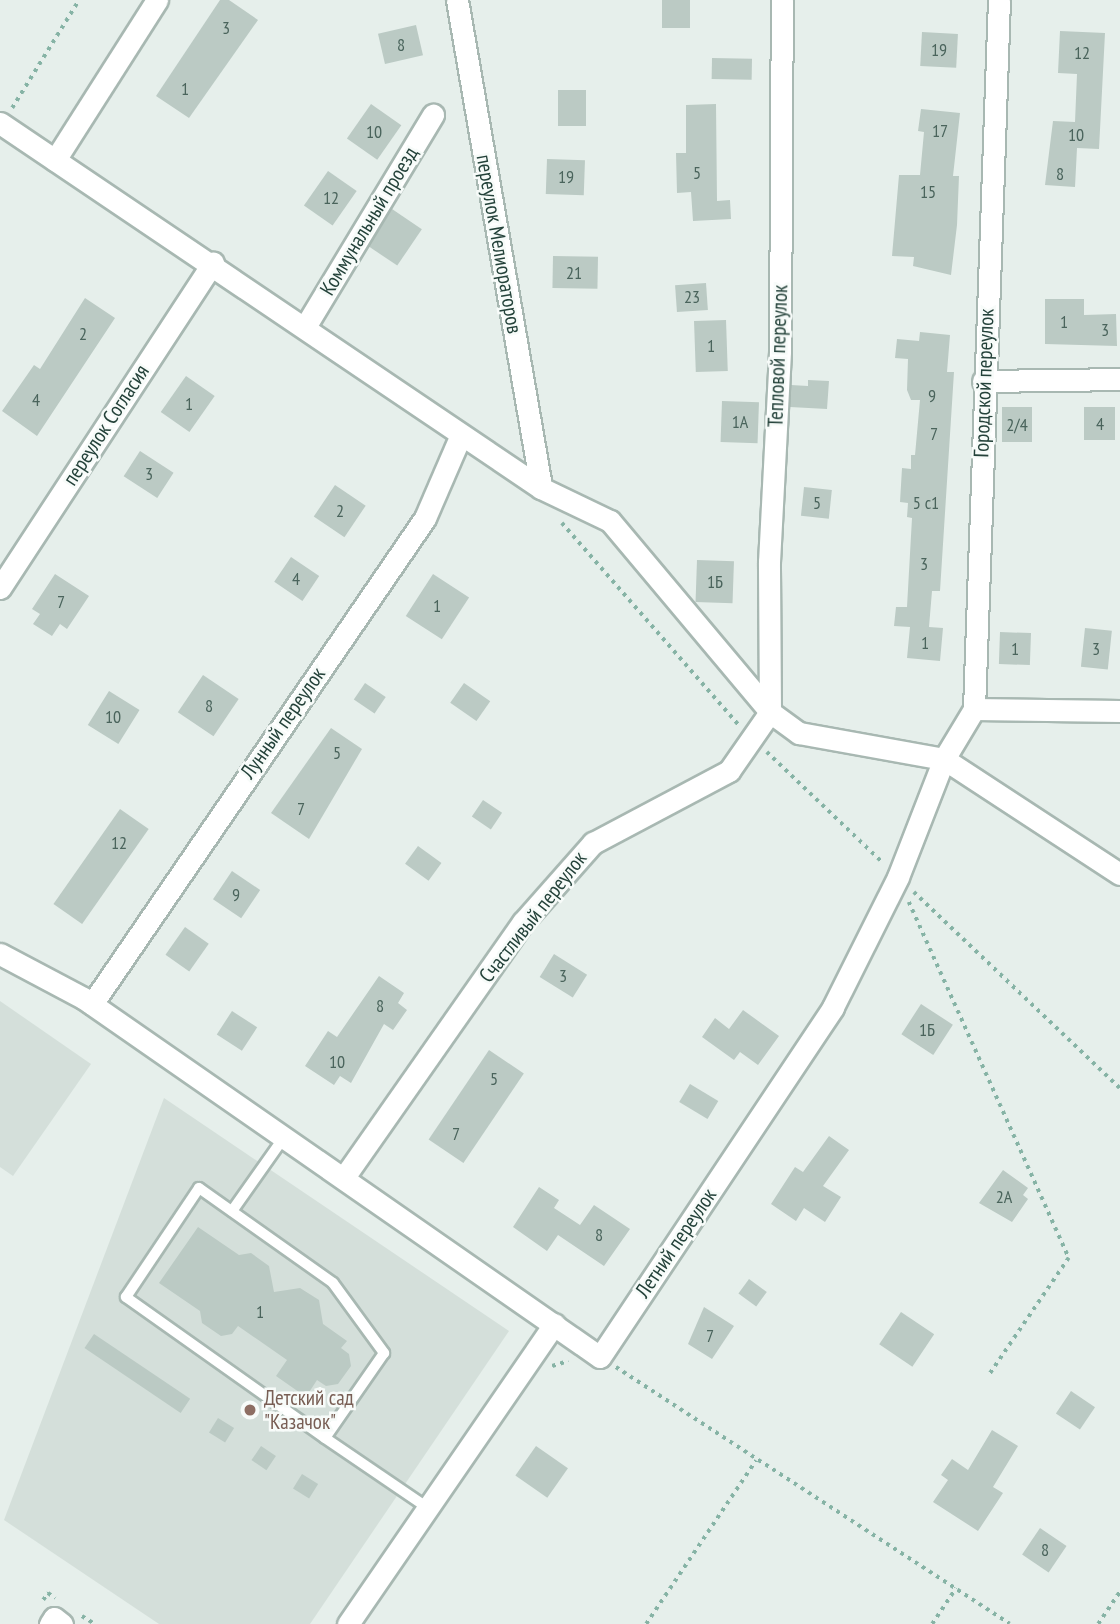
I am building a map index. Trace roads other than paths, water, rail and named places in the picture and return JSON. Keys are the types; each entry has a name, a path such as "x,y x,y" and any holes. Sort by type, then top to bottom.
{"street":[{"path":"55,160 157,0"},
{"name":"переулок Мелиораторов","path":"457,0 541,488"},
{"name":"Тепловой переулок","path":"770,712 769,562 780,351 782,0"},
{"name":"Городской переулок","path":"944,759 974,709 983,381 999,0"},
{"name":"Коммунальный проезд","path":"305,327 433,115"},
{"path":"1,124 213,262 541,488 610,521 770,712 799,733 944,759 1120,874"},
{"name":"переулок Согласия","path":"0,588 213,262"},
{"path":"983,381 1120,379"},
{"name":"Лунный переулок","path":"92,1004 425,518 461,435"},
{"path":"974,709 1120,711"},
{"name":"Счастливый переулок","path":"345,1176 523,922 593,843 729,771 770,712"},
{"name":"Летний переулок","path":"554,1324 592,1351 833,1007 898,877 944,759"},
{"path":"0,954 92,1004 345,1176 554,1324 348,1624"}],"lane":[{"path":"232,1211 285,1136"},
{"path":"325,1438 384,1353 333,1283 199,1188 126,1297 325,1438 428,1508"}],"place":[{"name":"Детский сад \"Казачок\"","path":"250,1410"}]}
